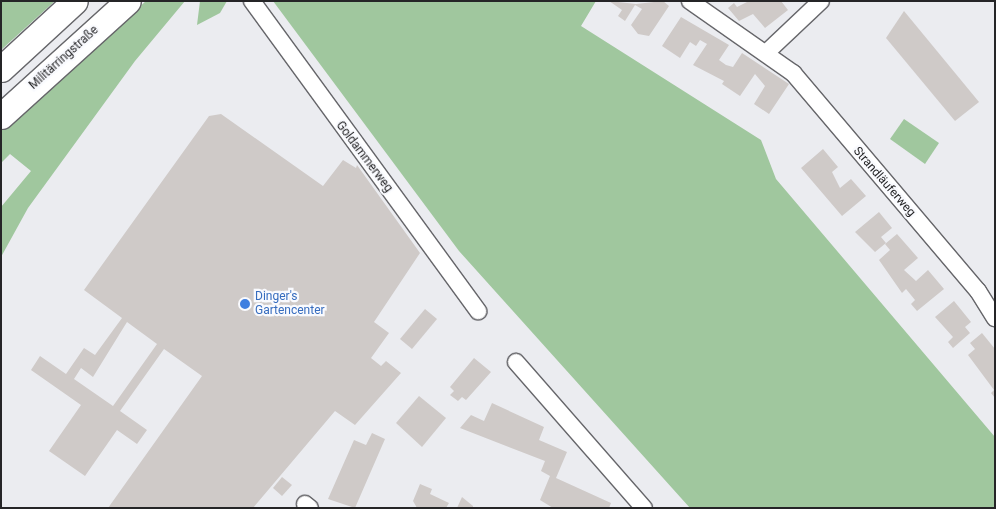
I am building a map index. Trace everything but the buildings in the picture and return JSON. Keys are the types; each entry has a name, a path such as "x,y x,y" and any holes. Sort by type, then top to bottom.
{"main road":[{"path":"1,69 76,1"},
{"name":"Militärringstraße","path":"1,116 128,1"}],"street":[{"name":"Goldammerweg","path":"252,1 478,311"},
{"name":"Strandläuferweg","path":"690,1 767,52 793,73 992,309"},
{"path":"767,52 821,1"},
{"path":"516,362 644,508"}],"green space":[{"path":"1,1 55,1 1,50"},
{"path":"146,1 185,1 135,61 28,208 1,257 1,207 31,171 10,154 1,163 1,131"},
{"path":"200,1 227,1 220,13 197,25"},
{"path":"273,1 596,1 581,26 761,140 776,179 995,437 995,508 690,508 459,251"},
{"path":"904,119 939,143 925,164 890,139"}],"place":[{"name":"Dinger's Gartencenter","path":"245,304"}]}
